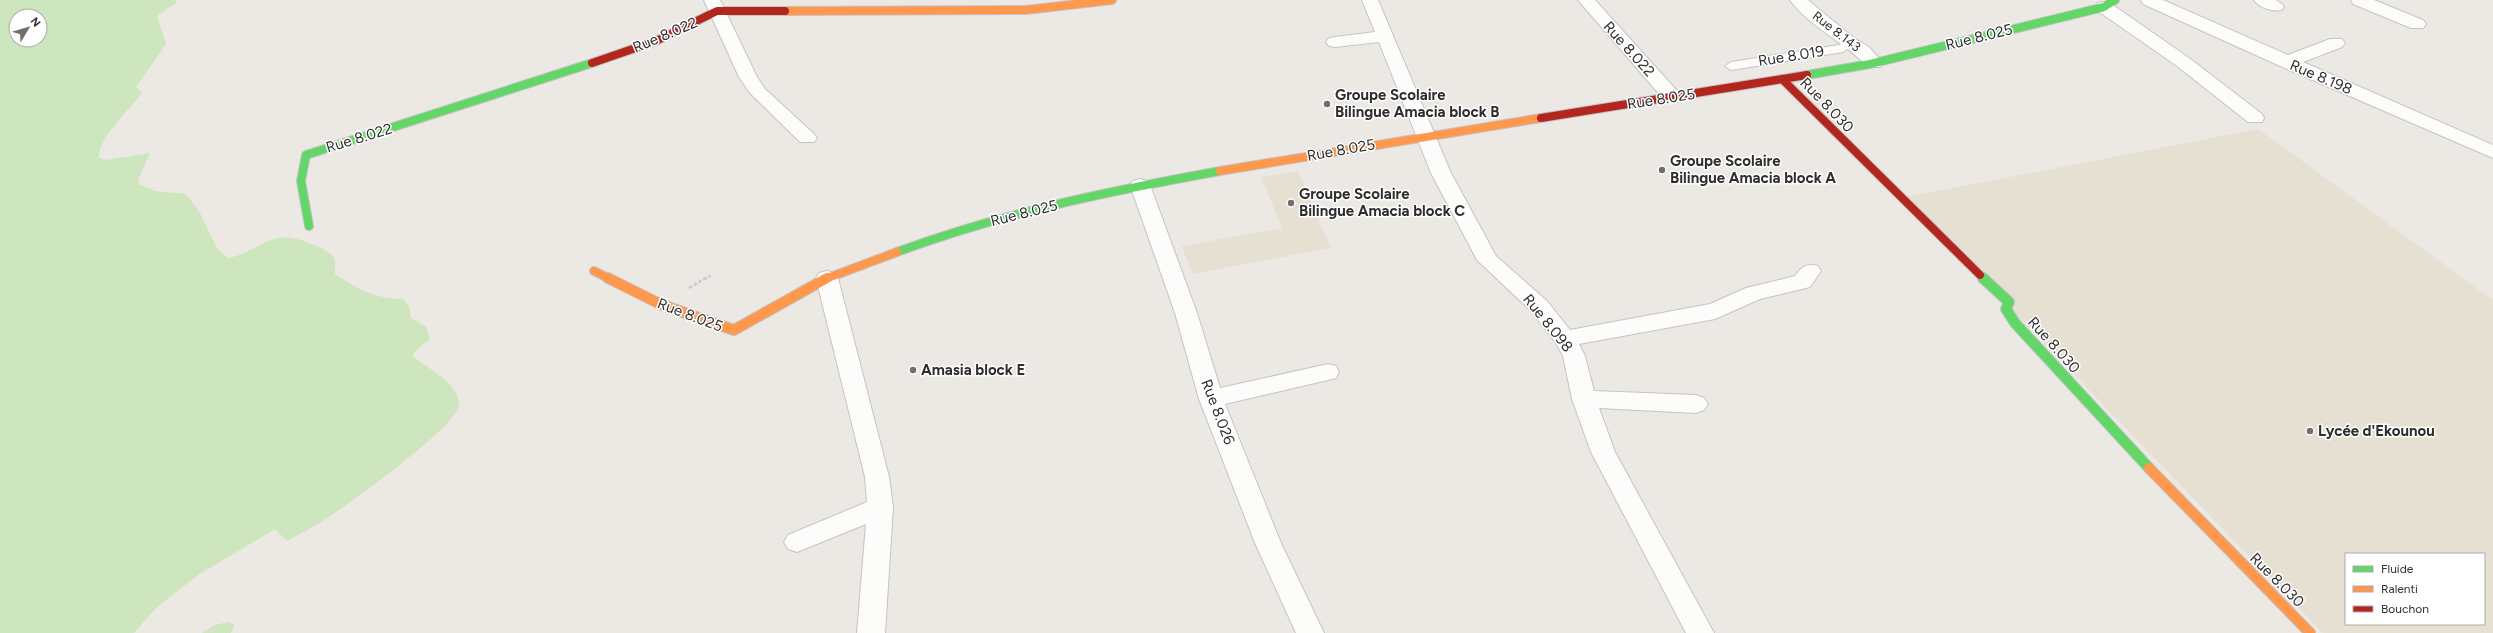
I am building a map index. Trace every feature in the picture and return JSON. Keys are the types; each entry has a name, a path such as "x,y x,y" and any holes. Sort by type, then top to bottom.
{"street":[{"name":"Rue 8.022","path":"309,226 303,194 302,161 306,155 588,65 656,41 715,5 1026,10 1112,0"},
{"name":"Rue 8.098","path":"1370,0 1442,174 1488,260 1539,306 1565,339 1574,356 1584,399 1603,452 1643,530 1700,633"},
{"name":"Rue 8.022","path":"1586,0 1673,98"},
{"name":"Rue 8.143","path":"1798,0 1849,43 1863,51 1874,63"},
{"name":"Rue 8.198","path":"2149,0 2286,62 2493,152"},
{"path":"2359,0 2417,24"},
{"path":"2110,4 2255,118"},
{"name":"Rue 8.025","path":"594,270 662,305 727,330 742,326 827,278 963,228 1140,185 1427,135 1673,98 1874,63 2110,4"},
{"path":"715,5 748,77 759,93 807,138"},
{"path":"1335,42 1386,36"},
{"path":"2286,62 2336,43"},
{"name":"Rue 8.030","path":"1782,79 1871,169 1904,198 1955,251 2009,302 2006,309 2015,323 2100,417 2310,633"},
{"name":"Rue 8.026","path":"1140,185 1186,313 1211,399 1268,543 1310,633"},
{"path":"1565,339 1715,311 1754,293 1802,282 1810,271"},
{"path":"827,278 877,477 880,507 871,633"},
{"path":"1211,399 1328,372"},
{"path":"1584,399 1696,404"},
{"path":"797,542 880,507"}],"lane":[{"name":"Rue 8.019","path":"1731,66 1842,48 1849,43"}],"shaded area":[{"name":"Lycée d'Ekounou","path":"2258,129 2493,300 2493,633 2323,633 2009,307 1906,197"},
{"name":"Groupe Scolaire Bilingue Amacia block C","path":"1298,171 1331,248 1192,274 1182,246 1282,228 1261,177"}],"green space":[{"path":"0,0 177,0 176,3 157,16 166,44 136,87 142,93 104,141 100,150 99,158 106,160 150,153 138,180 139,184 155,191 186,194 200,213 216,247 228,258 240,255 275,239 295,239 317,246 330,253 335,259 335,274 359,289 375,295 403,299 409,307 411,318 426,327 430,339 414,352 413,356 448,383 458,397 459,405 454,415 440,430 421,448 352,501 317,525 287,541 275,529 198,575 156,608 134,633 0,633"},
{"path":"228,622 235,625 231,633 202,633 215,625"}],"traffic: fast":[{"path":"1807,75 1870,64 2104,7 2115,0"},
{"path":"309,226 303,200 301,181 301,171 306,155 592,63"},
{"path":"897,252 963,228 1026,211 1123,189 1220,171"},
{"path":"1980,275 2009,302 2006,309 2015,323 2149,468"}],"traffic: slow":[{"path":"785,11 1026,10 1112,0"},
{"path":"1220,171 1541,118"},
{"path":"594,271 662,305 734,330 827,278 897,252"},
{"path":"2149,468 2310,633"}],"traffic: jam":[{"path":"592,63 656,41 717,11 785,11"},
{"path":"1541,118 1807,75"},
{"path":"1782,79 1980,275"}],"place":[{"name":"Groupe Scolaire Bilingue Amacia block B","path":"1327,104"},
{"name":"Groupe Scolaire Bilingue Amacia block A","path":"1662,170"},
{"name":"Groupe Scolaire Bilingue Amacia block C","path":"1291,203"},
{"name":"Amasia block E","path":"913,370"},
{"name":"Lycée d'Ekounou","path":"2310,431"}]}
